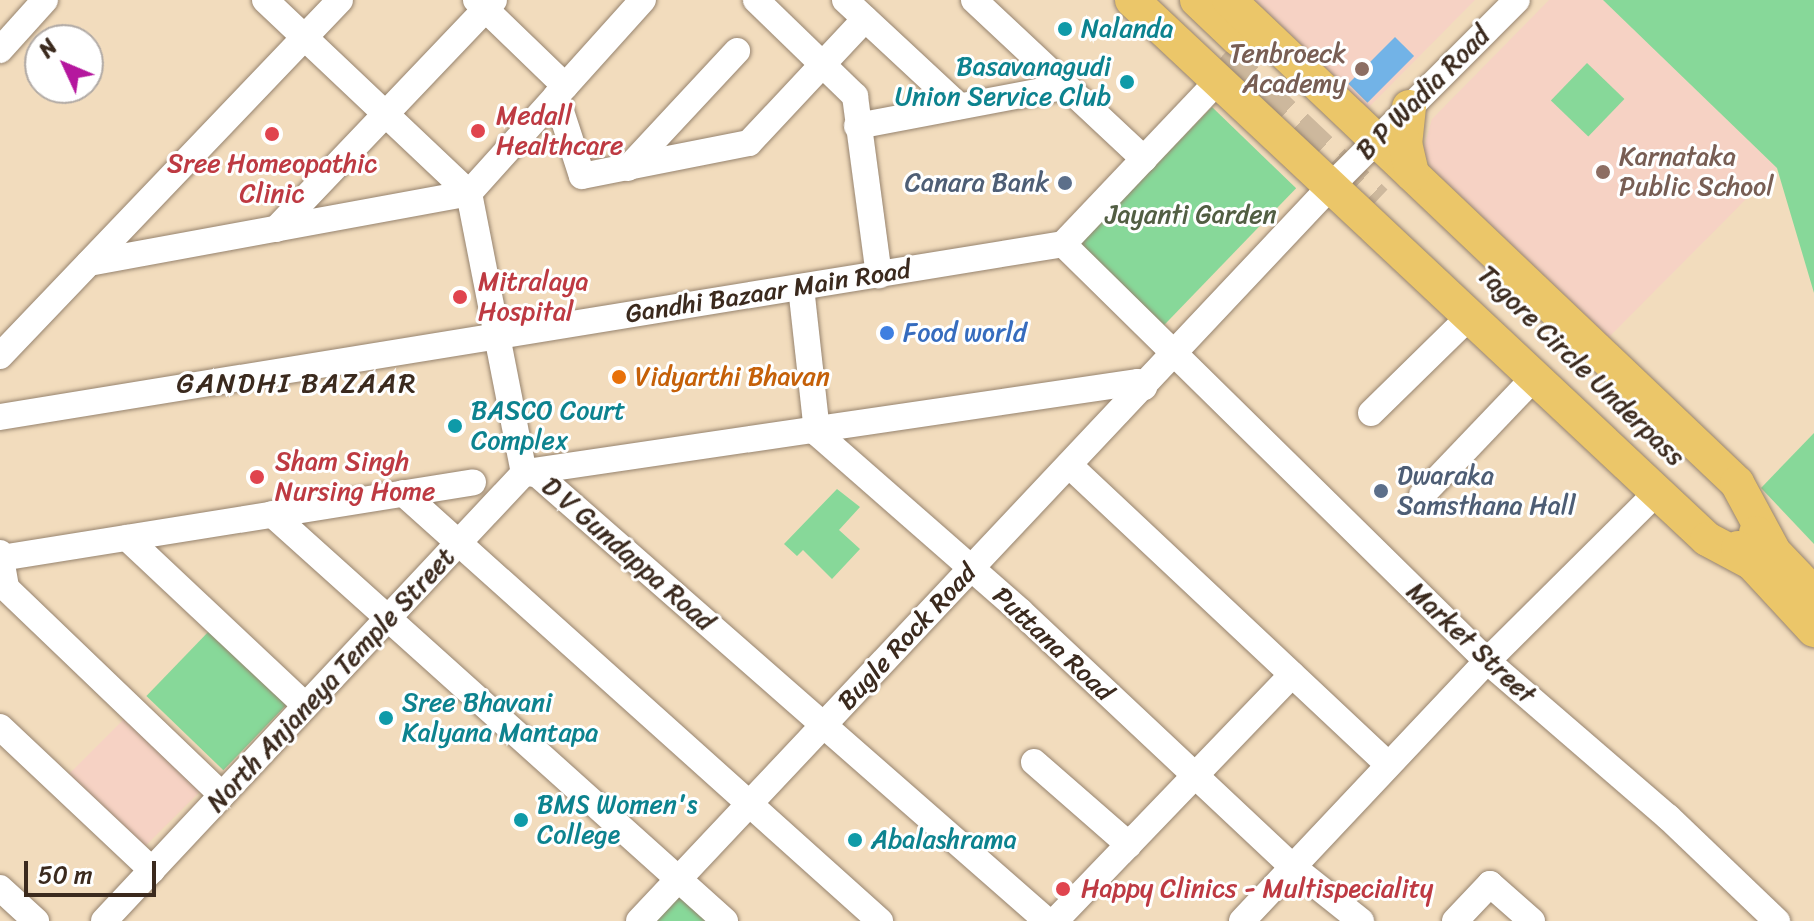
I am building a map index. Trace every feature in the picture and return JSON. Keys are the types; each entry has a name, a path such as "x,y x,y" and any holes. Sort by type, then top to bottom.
{"main road":[{"path":"1132,0 1226,59"},
{"path":"1160,0 1226,59 1330,187 1656,493 1707,539 1763,556 1814,594"},
{"path":"1197,0 1226,59"},
{"path":"1229,0 1375,140 1393,187 1737,483 1763,556 1814,630"},
{"path":"1393,187 1405,143 1409,107"},
{"name":"Tagore Circle Underpass","path":"1393,187 1763,556"}],"street":[{"path":"0,50 45,0"},
{"path":"265,0 469,193"},
{"path":"0,356 340,0"},
{"path":"89,263 469,193 643,0"},
{"path":"756,0 855,96 879,275"},
{"path":"845,0 959,106"},
{"path":"974,0 1063,87 1078,93 1144,159"},
{"name":"B P Wadia Road","path":"1177,354 1375,140 1517,0"},
{"path":"276,229 386,114 485,3 561,91 582,176 749,143 865,19"},
{"path":"628,168 737,51"},
{"path":"1063,244 1144,159 1226,59"},
{"path":"857,126 1063,87"},
{"name":"D V Gundappa Road","path":"469,193 528,472 1047,921"},
{"name":"Gandhi Bazaar Main Road","path":"0,417 1063,244"},
{"name":"Market Street","path":"1063,244 1487,661 1668,817 1777,921"},
{"path":"801,287 817,433"},
{"path":"1371,413 1468,318"},
{"name":"Bugle Rock Road","path":"639,921 1177,354"},
{"path":"1422,495 1534,378"},
{"path":"528,472 817,433 1138,382 1144,387"},
{"name":"Puttana Road","path":"817,433 970,571 1020,611 1293,867 1361,921"},
{"path":"1069,465 1388,765"},
{"name":"North Anjaneya Temple Street","path":"104,921 528,472"},
{"path":"222,795 6,588 1,564 127,538 473,482"},
{"path":"403,493 751,802 880,921"},
{"path":"1242,921 1487,661 1656,493"},
{"path":"272,514 725,921"},
{"path":"127,538 306,706"},
{"path":"1055,921 1292,675"},
{"path":"0,727 152,870"},
{"path":"1034,762 1129,845"},
{"path":"1455,921 1490,884 1532,921"},
{"path":"0,888 36,921"}],"shaded area":[{"name":"Tenbroeck Academy","path":"1246,0 1475,0 1363,113"},
{"name":"Karnataka Public School","path":"1549,0 1603,0 1777,168 1606,340 1434,175 1423,150 1432,119"},
{"path":"126,717 200,791 139,852 65,778"}],"green space":[{"path":"1603,0 1814,0 1814,293 1777,168"},
{"path":"1587,63 1624,99 1588,137 1551,100"},
{"name":"Jayanti Garden","path":"1212,107 1296,188 1164,325 1080,244"},
{"path":"1814,433 1814,544 1761,488"},
{"path":"837,489 860,507 839,530 860,549 832,579 803,550 797,556 784,544"},
{"path":"211,629 288,703 223,770 146,696"},
{"path":"682,892 714,921 656,921"}],"water":[{"path":"1395,37 1414,56 1367,103 1348,84"}],"tunnel":[{"path":"1222,56 1376,202"}],"place":[{"name":"Nalanda","path":"1065,29"},
{"name":"Tenbroeck Academy","path":"1362,69"},
{"name":"Basavanagudi Union Service Club","path":"1127,82"},
{"name":"Medall Healthcare","path":"478,131"},
{"name":"Sree Homeopathic Clinic","path":"272,134"},
{"name":"Karnataka Public School","path":"1603,172"},
{"name":"Canara Bank","path":"1065,183"},
{"name":"Mitralaya Hospital","path":"460,297"},
{"name":"Food world","path":"887,333"},
{"name":"Vidyarthi Bhavan","path":"619,377"},
{"name":"BASCO Court Complex","path":"455,426"},
{"name":"Sham Singh Nursing Home","path":"257,477"},
{"name":"Dwaraka Samsthana Hall","path":"1381,491"},
{"name":"Sree Bhavani Kalyana Mantapa","path":"386,718"},
{"name":"BMS Women's College","path":"521,820"},
{"name":"Abalashrama","path":"855,840"},
{"name":"Happy Clinics - Multispeciality","path":"1063,889"}],"district":[{"name":"GANDHI BAZAAR","path":"297,383"}]}
